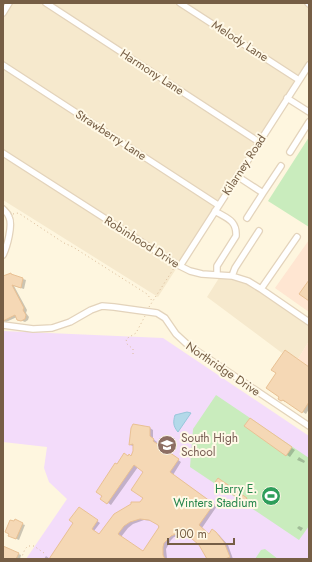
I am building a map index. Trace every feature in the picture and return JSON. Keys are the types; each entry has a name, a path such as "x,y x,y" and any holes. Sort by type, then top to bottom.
{"street":[{"path":"3,13 9,3"},
{"name":"Harmony Lane","path":"46,3 259,142"},
{"name":"Melody Lane","path":"180,3 299,80"},
{"name":"Strawberry Lane","path":"3,65 218,205"},
{"name":"Kilarney Road","path":"180,266 309,65"},
{"path":"287,98 309,112"},
{"path":"290,152 309,122"},
{"name":"Robinhood Drive","path":"3,153 180,266 190,271 202,274 232,276 248,281 309,322"},
{"path":"247,218 281,166"},
{"path":"237,176 263,193"},
{"path":"3,209 9,216 10,226 7,245 3,254"},
{"path":"214,211 233,222 237,231 236,236 217,266 217,274"},
{"path":"232,276 235,268 258,231"},
{"path":"261,289 297,237"},
{"name":"Northridge Drive","path":"3,325 33,329 52,328 70,322 91,310 102,306 157,313 165,318 176,334 188,345 309,426"}],"path":[{"path":"9,216 17,212 64,243 73,247 142,290 153,302"},
{"path":"21,559 25,549 28,546 34,546 44,553"}],"shaded area":[{"path":"3,3 309,3 309,62 158,297 3,200"},
{"path":"309,240 309,312 275,288"},
{"path":"219,278 234,279 252,286 309,324 309,341 298,359 285,350 282,353 207,297"},
{"name":"South High School","path":"3,331 163,338 309,436 309,559 26,559 67,499 49,482 44,468 47,447 3,442"},
{"path":"309,341 309,367 298,359"}],"green space":[{"path":"309,137 309,227 268,201"},
{"name":"Harry E. Winters Stadium","path":"216,395 309,458 309,526 299,540 190,467 193,429"},
{"path":"265,549 278,559 255,559 261,550"}],"water":[{"path":"187,412 191,413 178,432 174,424 175,415"}],"building":[{"path":"11,273 23,278 21,288 12,285 26,315 25,319 21,321 17,320 15,315 3,321 3,276"},
{"path":"309,280 309,301 299,294"},
{"path":"285,350 309,367 309,402 302,413 283,400 281,401 278,399 279,397 266,388 276,373 271,370"},
{"path":"250,418 292,447 286,456 244,426"},
{"path":"133,424 150,427 150,436 154,439 153,441 179,459 170,472 214,504 199,525 209,534 212,529 216,532 224,542 230,557 225,559 207,559 199,545 191,538 178,533 171,536 164,543 163,555 165,559 49,559 73,523 69,520 79,507 98,520 92,529 99,534 114,514 131,504 131,502 140,502 143,498 131,490 143,472 134,465 107,504 100,499 102,496 96,492 115,463 117,464 124,453 131,456 133,444 129,445 131,428","holes":["140,519 149,520 159,527 143,551 118,534 124,526 130,522"]},
{"path":"218,478 247,498 244,502 215,482"},
{"path":"15,519 23,523 16,539 8,536 9,534 5,532 10,520 14,521"},
{"path":"3,546 19,553 16,559 3,559"}],"place":[{"name":"South High School","path":"167,445"},
{"name":"Harry E. Winters Stadium","path":"271,496"}]}
